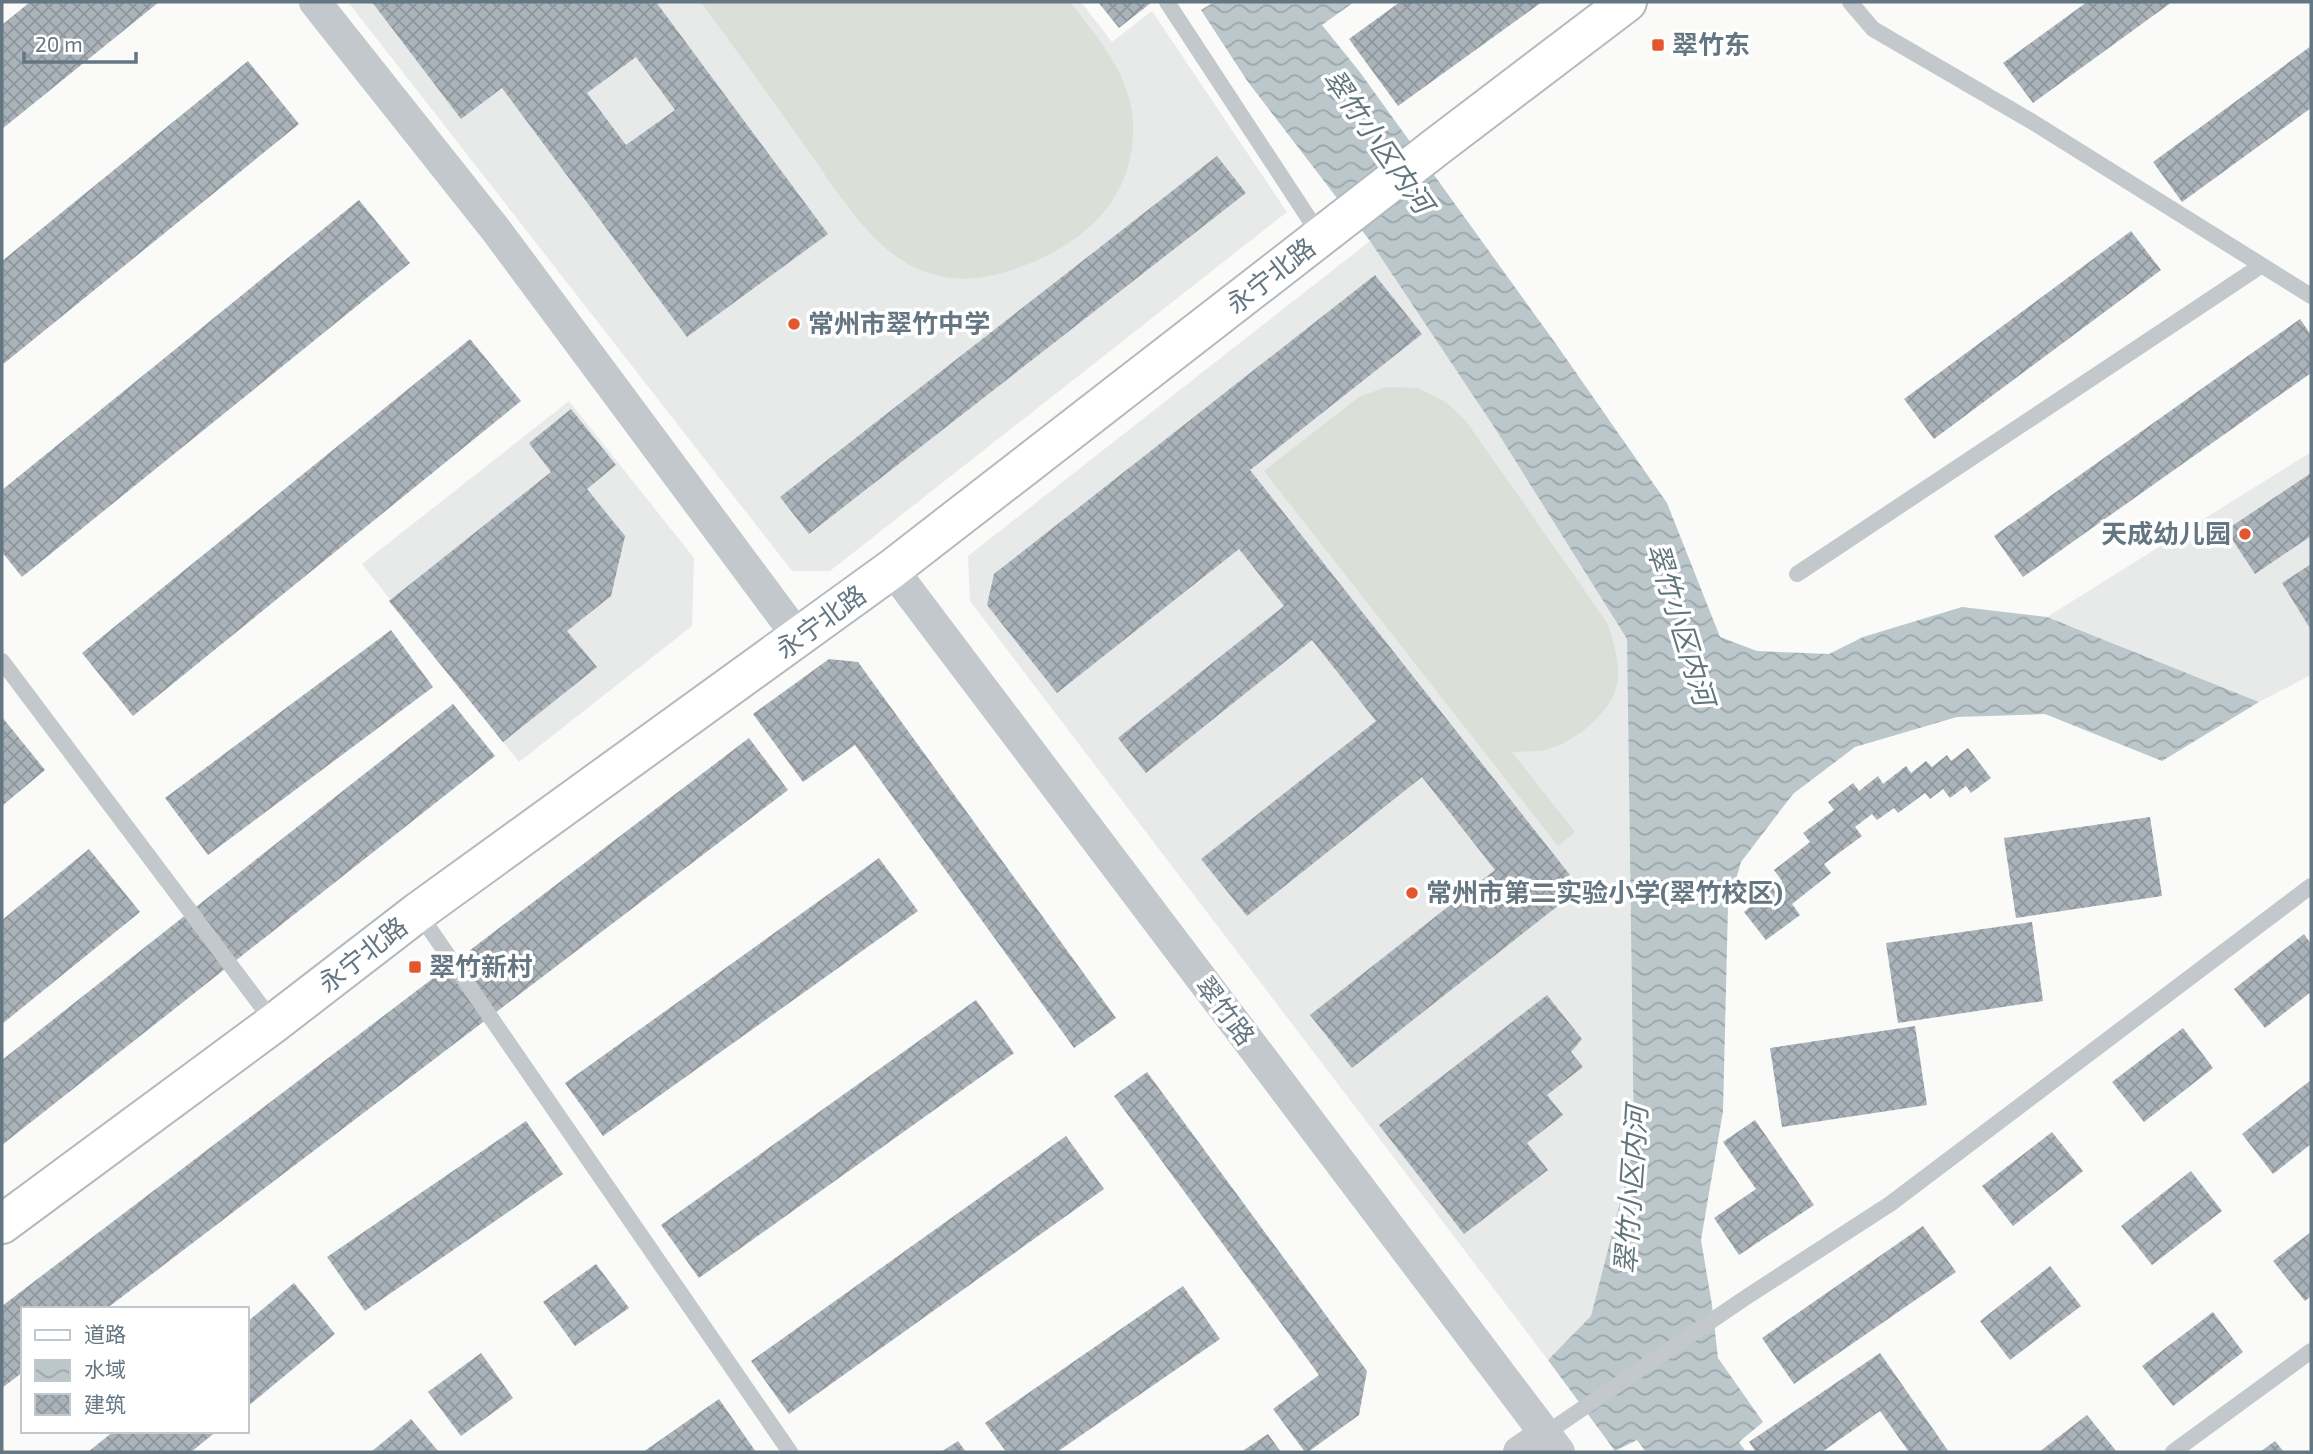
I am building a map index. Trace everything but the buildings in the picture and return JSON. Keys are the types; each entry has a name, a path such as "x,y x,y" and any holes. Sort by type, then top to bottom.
{"main road":[{"name":"永宁北路","path":"2,1224 274,1023 418,912 892,569 1627,2"}],"street":[{"path":"315,2 496,230 799,638"},
{"name":"翠竹路","path":"892,569 1552,1443"},
{"path":"1519,1452 1552,1443"}],"lane":[{"path":"1167,2 1327,232"},
{"path":"1850,2 1873,29 2031,121 2311,296"},
{"path":"1797,574 2262,265"},
{"path":"2,661 274,1023"},
{"path":"1552,1443 1578,1412 1745,1298 1890,1204 2311,886"},
{"path":"418,912 789,1452"},
{"path":"2173,1452 2311,1351"}],"shaded area":[{"name":"常州市翠竹中学","path":"348,2 1081,2 1112,42 1152,11 1287,212 830,571 792,571"},
{"path":"701,2 1070,2 1111,57 1131,105 1132,148 1117,193 1104,212 1087,229 1047,256 1023,266 970,279 944,277 916,268 882,245 851,211"},
{"name":"常州市第二实验小学(翠竹校区)","path":"1370,241 1496,430 1627,639 1634,1147 1591,1316 1548,1360 970,601 968,556"},
{"path":"1386,387 1418,388 1447,403 1466,421 1608,624 1617,657 1618,677 1616,689 1602,713 1568,741 1540,751 1512,752 1575,832 1558,846 1264,471 1359,397"},
{"path":"569,401 694,558 692,626 519,762 362,564"},
{"name":"天成幼儿园","path":"2311,452 2311,675 2259,702 2047,617"}],"water":[{"name":"翠竹小区内河","path":"1214,2 1354,2 1322,25 1359,71 1667,503 1720,637 1757,651 1829,654 1863,637 1962,607 2047,617 2259,702 2162,761 2045,714 1957,717 1855,747 1793,794 1741,862 1728,907 1723,1111 1701,1240 1718,1358 1763,1422 1739,1442 1746,1452 1646,1452 1637,1440 1615,1451 1548,1360 1591,1316 1634,1147 1627,639 1496,430 1370,241 1248,82 1201,10"}],"place":[{"name":"翠竹东","path":"1658,45"},
{"name":"常州市翠竹中学","path":"794,324"},
{"name":"天成幼儿园","path":"2245,534"},
{"name":"常州市第二实验小学(翠竹校区)","path":"1412,893"},
{"name":"翠竹新村","path":"415,967"}]}
